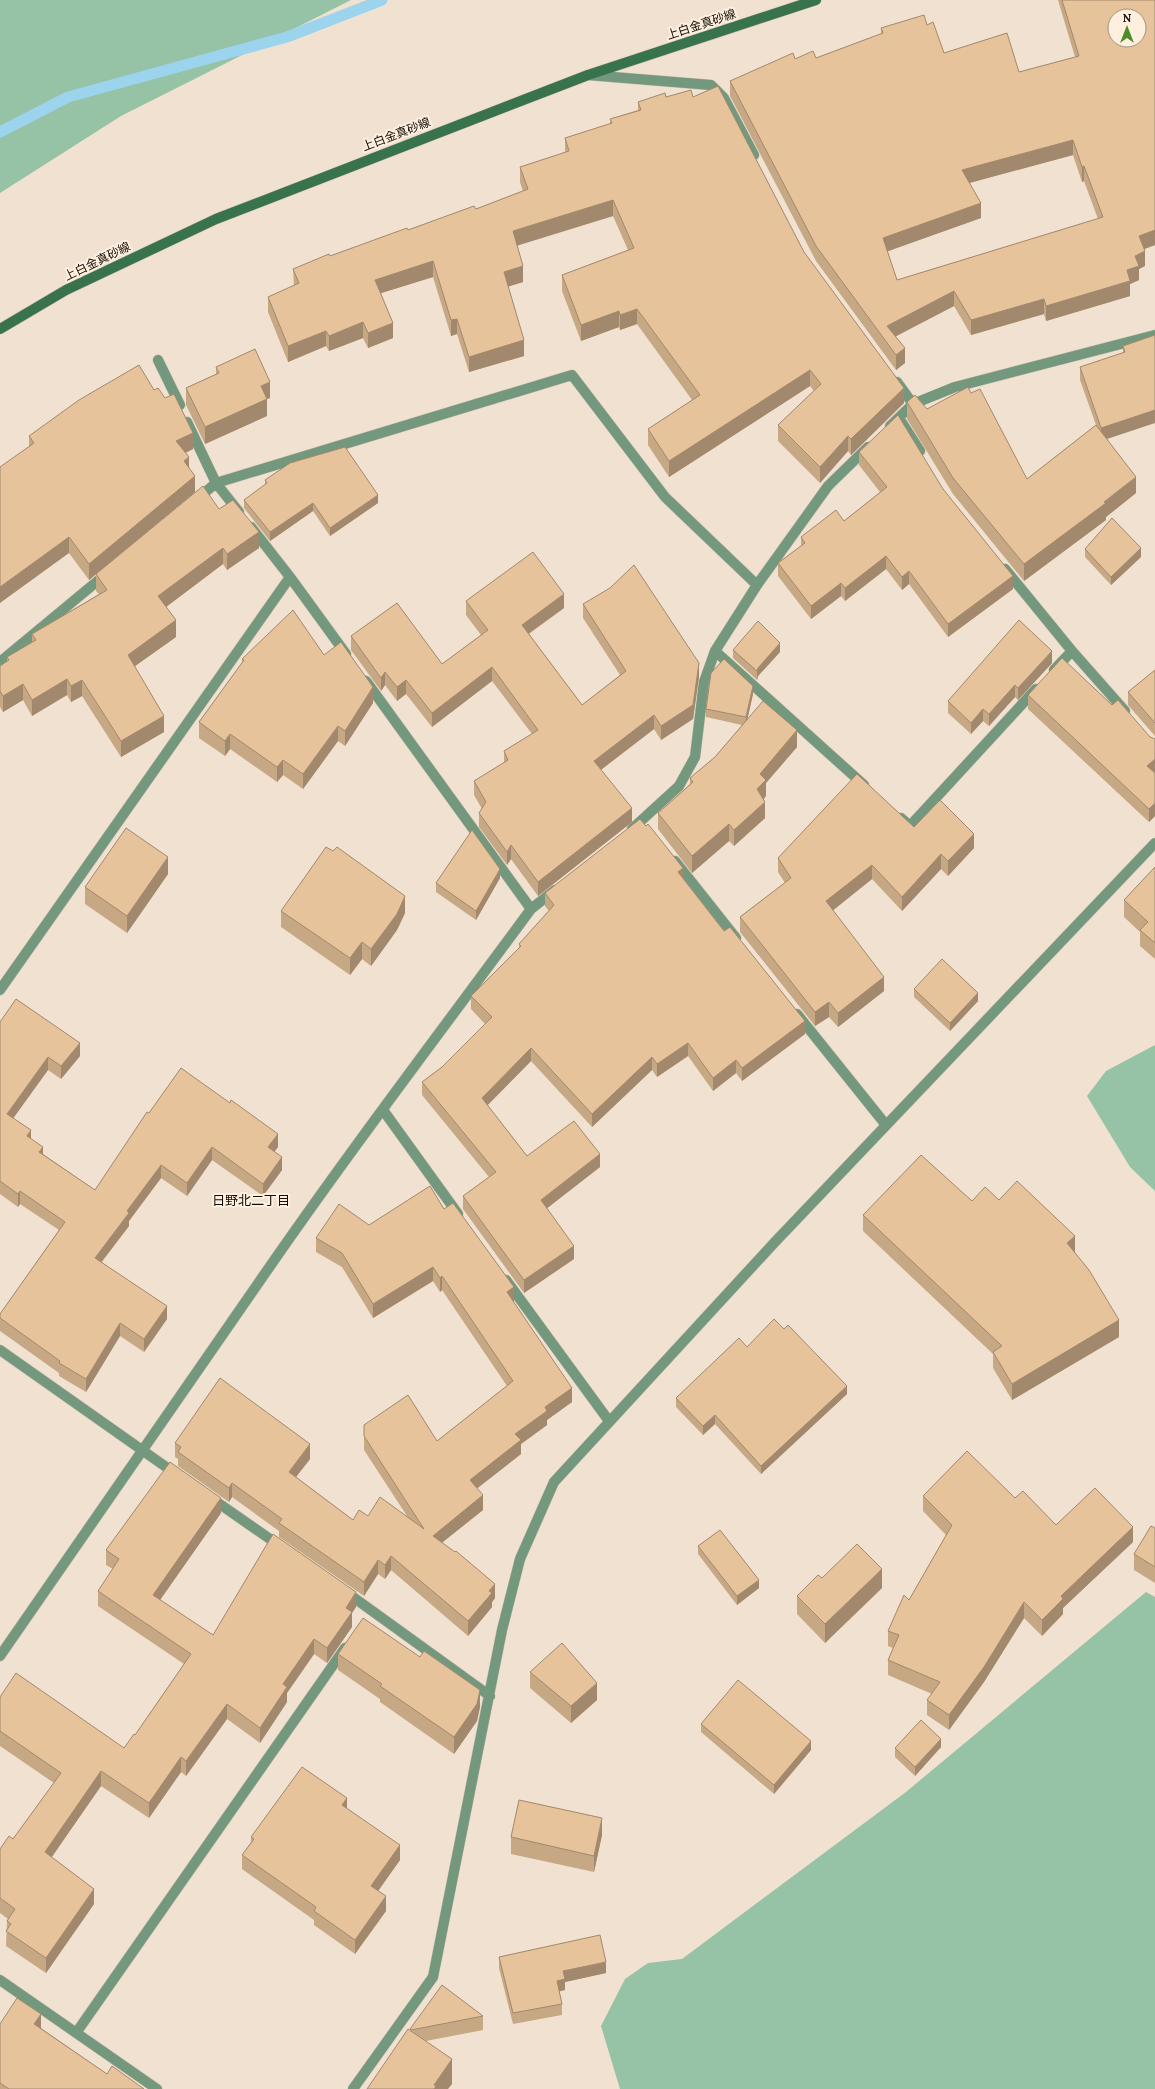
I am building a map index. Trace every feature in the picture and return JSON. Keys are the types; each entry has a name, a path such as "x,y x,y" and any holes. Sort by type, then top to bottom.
{"main road":[{"name":"上白金真砂線","path":"0,328 66,290 216,219 588,75 816,0"}],"street":[{"path":"588,75 711,85 724,98 760,167"},
{"path":"624,836 645,824 679,786 695,757 704,682 715,651 757,585 828,486 913,404 955,388 1155,335"},
{"path":"158,360 216,483 290,577 350,660"},
{"path":"889,372 913,404"},
{"path":"186,508 216,483 572,375 665,497 757,585"},
{"path":"899,418 924,458"},
{"path":"997,559 1072,651 1129,716"},
{"path":"0,662 114,567"},
{"path":"0,990 290,577"},
{"path":"715,651 875,794"},
{"path":"892,810 910,826 1072,651"},
{"path":"360,673 531,909"},
{"path":"352,2089 433,1977 502,1630 520,1559 554,1482 609,1421 886,1125 1155,843"},
{"path":"667,852 742,945"},
{"path":"0,1656 143,1452 257,1284 383,1110 531,909 562,885"},
{"path":"792,1007 886,1125"},
{"path":"383,1110 466,1224"},
{"path":"498,1269 609,1421"},
{"path":"0,1350 182,1479"},
{"path":"202,1492 287,1551"},
{"path":"339,1587 370,1613 490,1696"},
{"path":"76,2033 349,1642"},
{"path":"0,1980 157,2089"}],"green space":[{"path":"0,0 351,0 121,116 0,193"},
{"path":"1155,1045 1155,1191 1130,1167 1087,1096 1106,1071"},
{"path":"1146,1592 1155,1597 1155,2089 620,2089 601,2026 625,1979 648,1963 682,1959 906,1792"}],"building":[{"path":"1062,0 1155,0 1155,230 1139,236 1145,251 1135,256 1139,266 1127,270 1130,281 1046,306 1044,299 971,320 954,291 887,326 905,348 896,355 816,246 730,81 793,53 795,59 813,51 816,58 883,33 881,28 924,15 927,25 933,22 944,53 1007,33 1019,72 1079,56","holes":["1073,140 1082,167 1084,166 1103,217 897,280 883,238 981,203 962,170"]},
{"path":"718,86 804,252 904,388 851,439 848,436 820,467 778,425 821,384 810,370 669,461 648,429 700,395 637,309 620,315 619,311 581,325 562,275 634,248 613,200 513,231 523,266 504,272 524,340 469,357 457,319 451,320 433,261 375,280 393,323 368,333 363,322 329,336 326,331 288,346 268,297 299,283 293,269 329,254 330,256 474,206 476,209 528,189 520,167 569,151 565,138 612,123 610,119 641,110 638,102 665,93 666,97 691,90 693,97"},
{"path":"1155,335 1155,410 1101,428 1080,367 1125,352 1123,346"},
{"path":"255,349 270,382 261,386 267,399 205,427 186,388 219,373 216,367"},
{"path":"139,365 154,390 158,388 165,398 174,394 193,433 176,441 189,457 184,461 195,476 89,564 69,537 0,587 0,467 34,443 29,436 79,400"},
{"path":"968,387 971,393 980,389 1027,479 1096,425 1136,477 1104,502 1106,503 1024,564 953,478 907,402 915,395 927,409"},
{"path":"898,415 943,489 1013,576 948,624 909,571 902,577 886,556 845,588 841,583 811,606 778,563 805,543 801,537 836,510 844,521 887,487 859,452"},
{"path":"345,447 378,495 330,528 313,503 270,532 244,500 267,483 265,480 290,463"},
{"path":"203,486 219,509 233,500 259,532 227,554 223,548 158,596 176,620 128,655 164,716 121,741 82,680 71,686 67,679 32,700 23,684 3,696 0,691 0,666 9,660 7,657 36,640 32,634 107,590 96,574"},
{"path":"1112,518 1141,548 1111,577 1085,549"},
{"path":"533,552 564,594 522,625 582,705 626,671 583,604 610,588 634,565 699,663 693,705 661,726 654,715 594,761 632,808 538,882 511,845 507,852 479,813 486,802 474,781 508,760 504,751 538,730 492,667 432,713 406,680 397,687 385,672 381,678 351,636 397,603 442,664 488,630 466,601"},
{"path":"293,610 324,655 341,642 373,687 345,731 338,726 303,774 283,760 277,767 230,734 225,741 199,722 244,660 242,659"},
{"path":"1019,620 1052,651 1018,688 1015,685 989,714 983,709 971,723 948,701"},
{"path":"758,621 780,643 757,671 733,650"},
{"path":"1062,658 1112,705 1118,700 1150,737 1155,739 1155,759 1147,766 1155,773 1155,803 1149,809 1028,695"},
{"path":"724,659 753,686 746,717 706,709 711,673"},
{"path":"1155,670 1155,723 1128,692"},
{"path":"763,701 797,730 760,774 766,780 757,789 765,802 734,830 729,824 692,856 658,813 693,782 690,778 715,757"},
{"path":"857,774 914,827 940,800 974,834 948,861 941,854 902,897 872,865 826,901 884,977 838,1013 829,1002 815,1012 740,917 791,878 778,858"},
{"path":"640,819 646,826 648,824 683,868 678,872 724,931 730,927 805,1021 742,1068 736,1060 713,1078 688,1043 657,1064 652,1057 592,1114 531,1048 482,1098 527,1156 574,1121 600,1154 541,1200 574,1246 524,1280 463,1196 496,1172 422,1082 442,1067 492,1017 471,996 521,946 519,944 554,905 545,893"},
{"path":"126,828 168,857 127,916 85,887"},
{"path":"472,830 500,869 476,911 436,883"},
{"path":"326,847 333,851 337,847 405,896 397,914 371,949 362,942 350,958 281,911"},
{"path":"1155,867 1155,943 1140,930 1148,922 1124,900"},
{"path":"942,959 978,993 950,1023 914,989"},
{"path":"16,999 80,1043 61,1066 48,1057 7,1114 31,1130 27,1136 43,1147 39,1152 95,1190 147,1112 149,1113 181,1068 230,1103 231,1100 278,1134 268,1147 282,1157 263,1184 212,1147 187,1183 161,1165 127,1211 129,1213 95,1258 167,1306 144,1339 120,1323 86,1379 59,1363 60,1361 0,1318 0,1314 65,1222 20,1191 18,1194 0,1181 0,1022"},
{"path":"921,1155 972,1201 985,1187 999,1200 1017,1181 1075,1236 1067,1243 1089,1270 1119,1320 1012,1384 993,1352 1002,1346 863,1215"},
{"path":"430,1186 444,1209 453,1203 514,1287 507,1292 572,1388 545,1407 547,1411 515,1434 521,1440 470,1480 483,1495 433,1536 455,1552 456,1551 495,1584 489,1591 492,1593 468,1621 391,1556 385,1565 378,1560 364,1582 279,1523 282,1519 232,1483 229,1488 178,1452 181,1447 175,1443 220,1378 310,1444 289,1472 353,1520 359,1510 368,1516 380,1497 424,1529 364,1436 364,1425 408,1395 437,1441 513,1381 442,1276 440,1278 433,1267 373,1304 342,1253 316,1238 339,1204 369,1225"},
{"path":"774,1319 784,1329 788,1325 847,1386 761,1466 715,1415 703,1426 676,1398 739,1338 747,1347"},
{"path":"967,1451 1015,1498 1023,1491 1056,1525 1095,1488 1133,1527 1061,1596 1063,1599 1042,1620 1024,1602 984,1667 949,1715 927,1700 940,1682 888,1660 899,1635 888,1631 904,1595 909,1600 952,1525 923,1496"},
{"path":"170,1462 221,1498 153,1595 213,1635 273,1534 356,1592 346,1608 352,1612 327,1648 314,1639 283,1684 287,1687 260,1728 227,1704 186,1761 181,1757 149,1803 101,1771 45,1852 94,1889 46,1958 6,1931 11,1924 7,1921 15,1909 0,1898 0,1849 9,1836 13,1839 61,1773 0,1731 0,1697 16,1673 124,1748 134,1734 135,1735 191,1654 98,1591 119,1559 106,1550"},
{"path":"1151,1526 1155,1528 1155,1567 1134,1554"},
{"path":"720,1530 759,1580 737,1596 698,1546"},
{"path":"857,1544 882,1569 825,1624 797,1596 818,1575 822,1578"},
{"path":"363,1618 420,1657 424,1651 480,1690 477,1704 454,1737 380,1686 382,1684 338,1654"},
{"path":"562,1643 597,1683 571,1706 530,1672"},
{"path":"738,1680 811,1741 774,1785 701,1724"},
{"path":"921,1720 941,1739 915,1767 895,1748"},
{"path":"302,1767 347,1798 342,1805 400,1845 371,1886 386,1896 355,1940 314,1911 316,1907 242,1855 254,1839 251,1837"},
{"path":"519,1800 602,1818 594,1856 511,1837"},
{"path":"600,1935 606,1962 563,1971 565,1979 557,1981 562,2004 513,2013 499,1957"},
{"path":"442,1985 483,2016 411,2030 410,2029"},
{"path":"17,1998 41,2014 34,2024 107,2074 112,2066 144,2089 9,2089 0,2083 0,2024"},
{"path":"408,2029 452,2059 434,2085 436,2086 434,2089 367,2089"}],"waterway":[{"path":"0,132 68,97 287,37 382,0"}],"district":[{"name":"日野北二丁目","path":"251,1200"}]}
